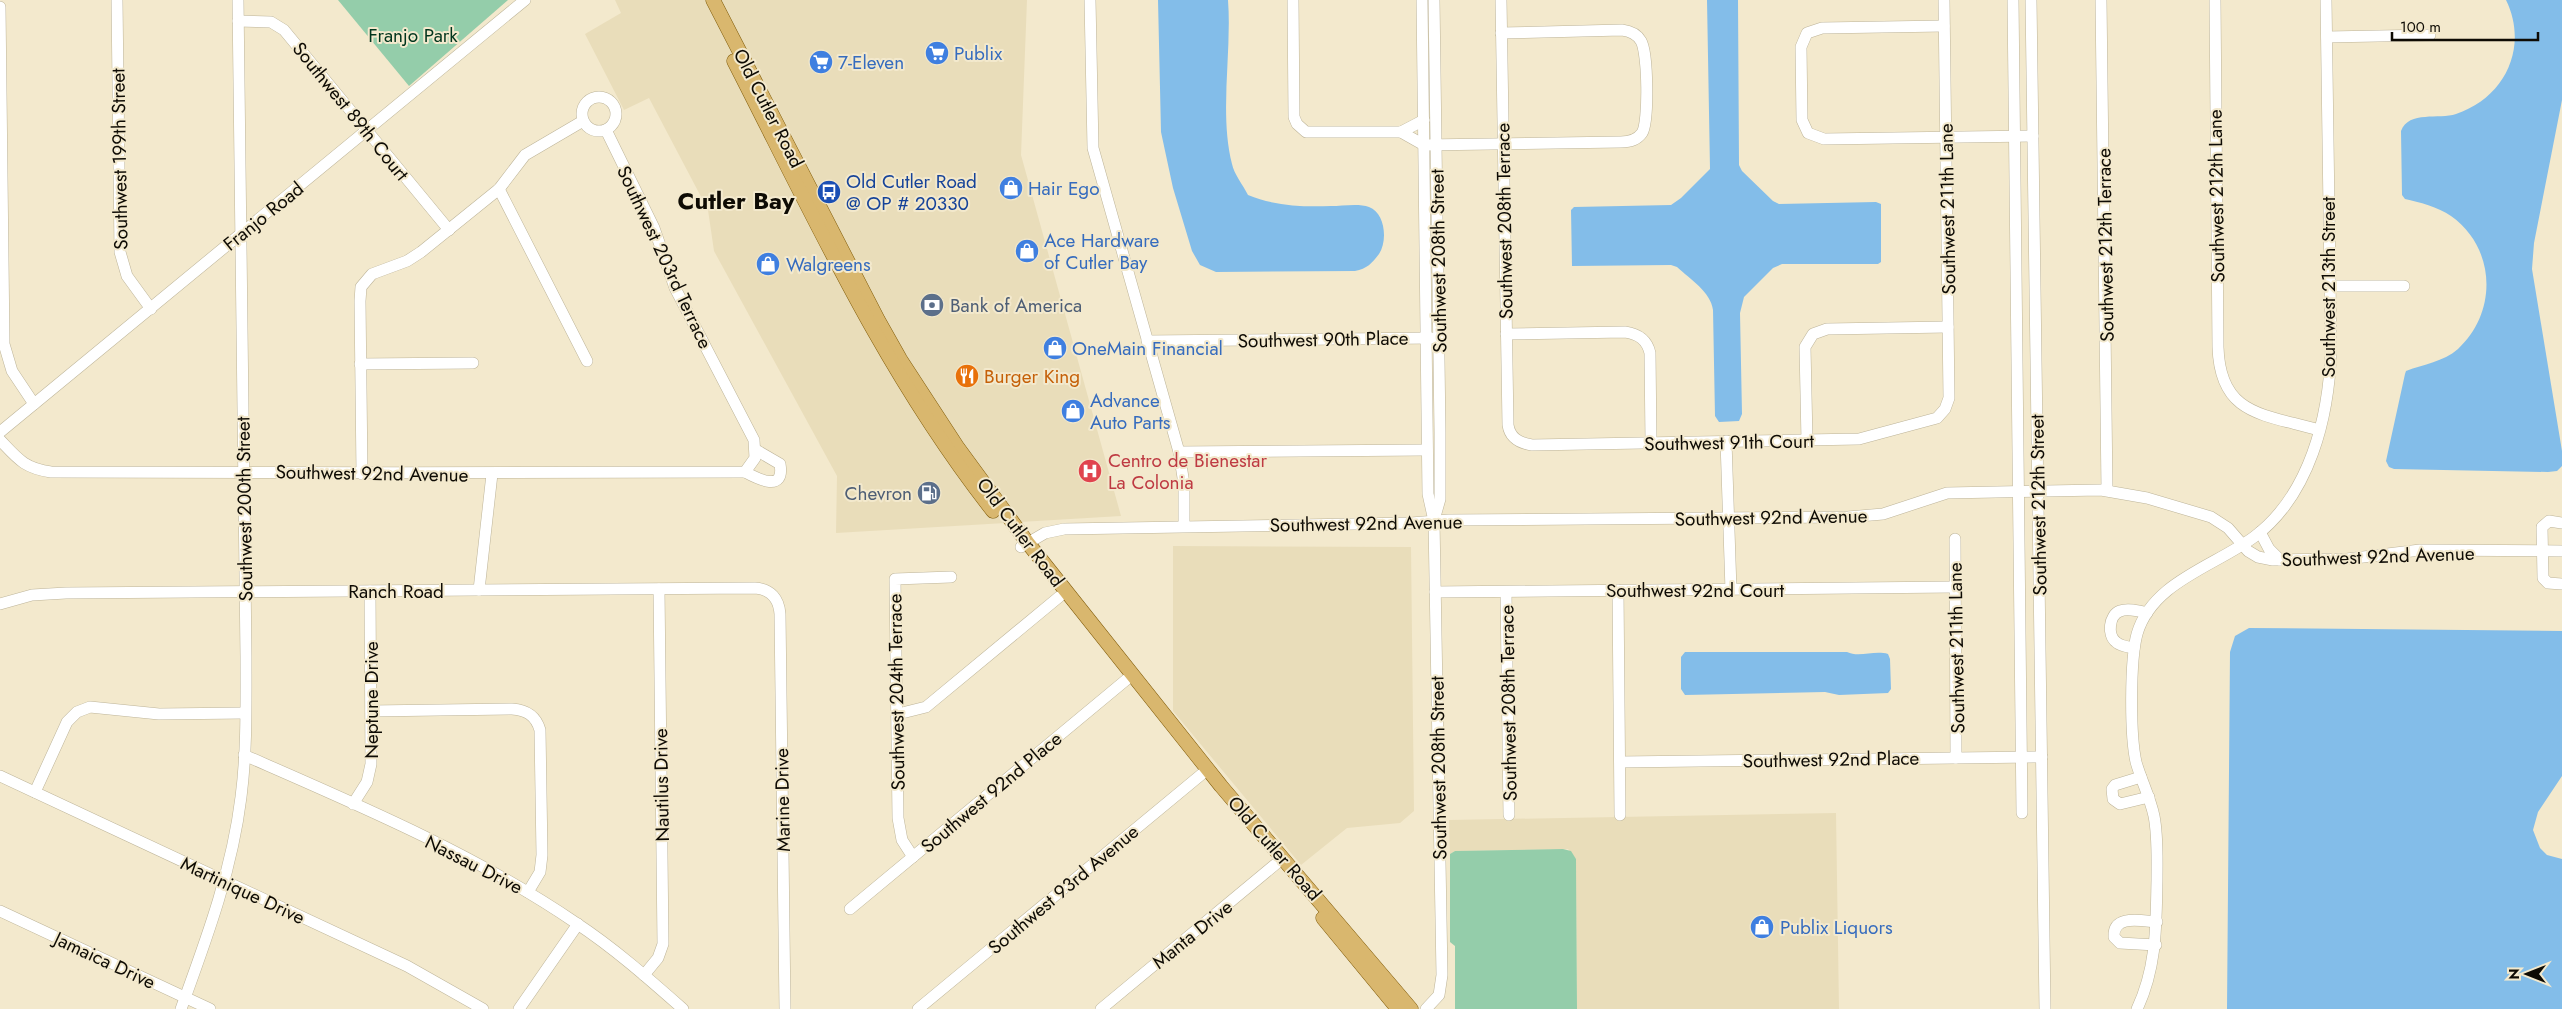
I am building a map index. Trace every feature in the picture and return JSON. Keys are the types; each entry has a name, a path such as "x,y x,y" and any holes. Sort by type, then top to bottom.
{"main road":[{"name":"Old Cutler Road","path":"702,0 715,15 804,187 865,293 908,382"},
{"name":"Old Cutler Road","path":"713,0 715,15"},
{"name":"Old Cutler Road","path":"804,187 848,284 956,463 1024,544 1128,677 1205,771 1281,861 1412,1009"},
{"path":"848,284 854,285 860,293 865,293"},
{"name":"Old Cutler Road","path":"1024,544 1059,597 1128,677"},
{"name":"Old Cutler Road","path":"1281,861 1398,1009"}],"street":[{"name":"Southwest 199th Street","path":"117,0 120,252 127,276 150,309"},
{"name":"Southwest 200th Street","path":"183,1003 225,881 241,797 244,755 245,592 238,0"},
{"name":"Franjo Road","path":"0,432 525,0"},
{"path":"1090,0 1093,148 1179,452 1184,484 1184,526"},
{"path":"1292,0 1294,114 1296,122 1304,130 1313,133 1401,132 1424,120"},
{"name":"Southwest 208th Street","path":"1422,0 1427,450 1428,494 1434,521 1441,983 1438,998 1426,1009"},
{"name":"Southwest 208th Street","path":"1434,0 1440,499 1434,521"},
{"name":"Southwest 208th Terrace","path":"1501,0 1508,425 1510,433 1516,440"},
{"name":"Southwest 211th Lane","path":"1940,415 1945,409 1949,398 1944,0"},
{"name":"Southwest 212th Street","path":"2012,0 2022,813"},
{"name":"Southwest 212th Street","path":"2031,0 2045,1009"},
{"name":"Southwest 212th Terrace","path":"2101,0 2107,490"},
{"name":"Southwest 212th Lane","path":"2215,0 2218,347 2220,367 2227,391 2236,400 2251,409 2319,430"},
{"name":"Southwest 213th Street","path":"2242,545 2260,532 2295,490 2310,457 2319,430 2330,374 2326,0"},
{"path":"0,8 4,344 8,363 34,404"},
{"name":"Southwest 89th Court","path":"238,21 271,22 284,30 449,230"},
{"path":"1944,26 1822,28 1809,32 1805,36 1801,47 1802,120 1806,131 1812,136 1824,139 2033,136"},
{"path":"1401,132 1424,145 1622,142 1632,141 1641,134 1646,121 1645,58 1644,46 1638,37 1622,30 1501,33"},
{"path":"2327,37 2430,35"},
{"path":"594,97 605,98 614,105 616,117 611,127 606,130 590,129 583,121 581,115 585,104 594,97"},
{"path":"362,474 360,301 362,287 372,274 415,257 449,230 499,189 525,154 583,121"},
{"name":"Southwest 203rd Terrace","path":"606,130 654,228 675,288 754,440 756,450"},
{"path":"499,189 587,361"},
{"path":"2330,286 2404,286"},
{"path":"1807,441 1805,347 1813,334 1827,329 1948,327"},
{"path":"1506,334 1625,332 1635,334 1646,342 1650,353 1651,442"},
{"name":"Southwest 90th Place","path":"1147,341 1439,338"},
{"path":"360,364 473,364"},
{"name":"Southwest 91th Court","path":"1516,440 1532,445 1807,441 1871,437 1897,428 1932,420 1940,415"},
{"name":"Southwest 92nd Avenue","path":"0,440 22,463 34,469 50,472 492,474 749,468"},
{"path":"1726,441 1731,590"},
{"path":"756,450 780,464 781,471 778,478 772,482 765,482 749,468 756,450"},
{"path":"1179,452 1427,450"},
{"path":"479,590 492,474"},
{"name":"Southwest 92nd Avenue","path":"1024,544 1050,531 1064,529 1434,521 1869,516 1892,511 1940,494 2018,490 2107,490 2147,498 2211,517 2228,528 2242,545 2258,557 2280,560 2346,559 2420,550 2542,552 2562,550"},
{"path":"2562,523 2549,521 2544,523 2542,527 2542,573 2545,581 2552,584 2562,584"},
{"path":"2260,532 2269,549 2280,560"},
{"name":"Southwest 211th Lane","path":"1955,539 1956,758"},
{"path":"2137,1009 2150,976 2156,945 2157,922 2156,828 2149,797 2141,777 2133,740 2134,648 2138,632 2147,612 2171,588 2242,545"},
{"name":"Southwest 204th Terrace","path":"913,857 899,832 895,579 951,577"},
{"name":"Southwest 92nd Court","path":"1435,592 1955,587"},
{"name":"Ranch Road","path":"0,604 20,598 51,593 755,588 771,593"},
{"name":"Nautilus Drive","path":"644,975 658,958 663,944 659,589"},
{"path":"1618,590 1620,815"},
{"name":"Neptune Drive","path":"353,804 364,788 370,771 372,712 370,591"},
{"name":"Southwest 208th Terrace","path":"1506,592 1509,815"},
{"name":"Marine Drive","path":"771,593 778,602 780,614 785,1009"},
{"path":"898,714 926,708 1059,597"},
{"path":"2134,648 2114,641 2111,636 2114,616 2120,611 2147,612"},
{"name":"Southwest 92nd Place","path":"850,909 1128,677"},
{"path":"35,792 65,725 74,714 84,708 100,707 159,714 245,713"},
{"path":"372,712 512,709 528,713 537,720 540,730 541,749 541,864 538,877 528,892"},
{"name":"Nassau Drive","path":"244,755 353,804 457,854 528,892 578,924 644,975 683,1009"},
{"name":"Southwest 92nd Place","path":"1620,762 2042,757"},
{"name":"Southwest 93rd Avenue","path":"918,1009 1205,771"},
{"name":"Martinique Drive","path":"0,776 425,975 483,1009"},
{"path":"2141,777 2115,785 2112,789 2113,799 2120,804 2149,797"},
{"name":"Manta Drive","path":"1101,1009 1281,861"},
{"name":"Jamaica Drive","path":"0,911 183,1003 210,1009"},
{"path":"2156,945 2120,943 2114,937 2114,931 2116,926 2123,921 2157,922"},
{"path":"519,1009 578,924"}],"shaded area":[{"path":"615,0 1027,0 1021,155 1121,516 836,533 837,476 714,251 708,210 649,98 624,110 585,34 621,13"},
{"path":"1173,546 1411,547 1414,811 1400,823 1347,828 1301,865 1173,711"},
{"path":"1836,813 1839,1009 1577,1009 1576,859 1568,849 1455,851 1450,854 1449,820"}],"green space":[{"name":"Franjo Park","path":"338,0 508,0 409,86"},
{"path":"1563,849 1571,851 1576,859 1577,1009 1455,1009 1455,946 1450,942 1450,854 1455,851"}],"water":[{"path":"1158,0 1228,0 1226,124 1232,164 1237,176 1248,195 1268,202 1299,206 1360,205 1374,210 1382,221 1384,235 1379,254 1369,265 1355,271 1216,272 1200,265 1192,251 1173,188 1161,132"},
{"path":"1707,0 1738,0 1739,165 1742,171 1773,201 1779,204 1876,202 1881,204 1881,262 1878,264 1782,264 1773,268 1744,297 1740,313 1742,414 1739,421 1719,422 1715,416 1713,310 1708,297 1699,286 1677,267 1671,265 1572,266 1571,210 1574,207 1671,205 1681,198 1710,169"},
{"path":"2506,0 2562,0 2562,100 2534,243 2532,269 2562,451 2562,466 2557,471 2548,472 2394,469 2389,467 2386,461 2406,371 2440,360 2458,349 2471,334 2480,317 2485,299 2486,281 2484,262 2477,245 2466,229 2446,213 2428,205 2405,199 2402,195 2401,131 2405,124 2411,120 2425,117 2449,116 2473,106 2488,96 2499,83 2508,69 2513,53 2515,35"},
{"path":"2249,628 2562,631 2562,776 2538,812 2533,830 2540,848 2547,855 2562,859 2562,1009 2227,1009 2230,652 2235,636"},
{"path":"1685,652 1883,653 1888,654 1890,659 1891,689 1888,693 1839,695 1825,692 1685,695 1681,689 1681,657"}],"place":[{"name":"Publix","path":"937,53"},
{"name":"7-Eleven","path":"821,62"},
{"name":"Hair Ego","path":"1011,188"},
{"name":"Old Cutler Road @ OP # 20330","path":"829,192"},
{"name":"Ace Hardware of Cutler Bay","path":"1027,251"},
{"name":"Walgreens","path":"768,264"},
{"name":"Bank of America","path":"932,305"},
{"name":"OneMain Financial","path":"1055,348"},
{"name":"Burger King","path":"967,376"},
{"name":"Advance Auto Parts","path":"1073,411"},
{"name":"Centro de Bienestar La Colonia","path":"1090,471"},
{"name":"Chevron","path":"929,493"},
{"name":"Publix Liquors","path":"1762,927"}],"district":[{"name":"Cutler Bay","path":"736,201"}]}
